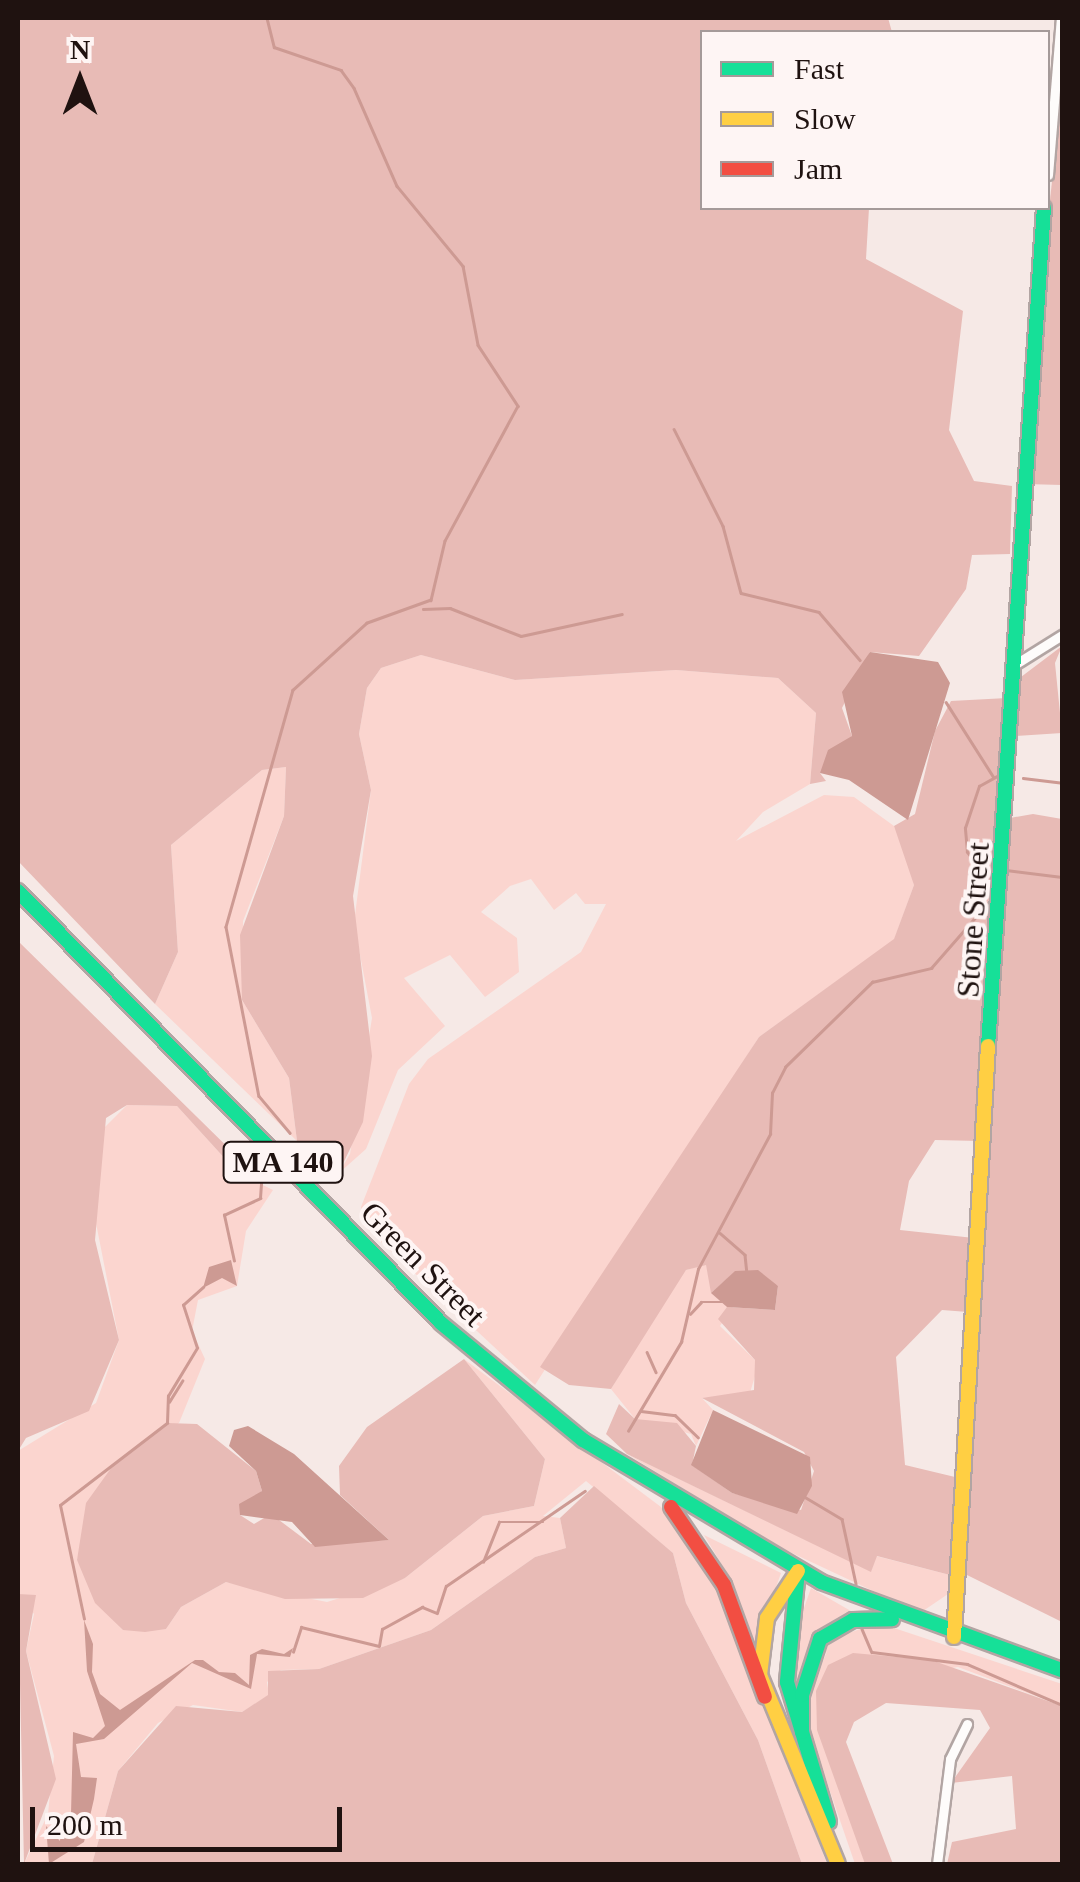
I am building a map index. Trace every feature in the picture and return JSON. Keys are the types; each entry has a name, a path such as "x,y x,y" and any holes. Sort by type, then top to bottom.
{"main road":[{"name":"Stone Street","path":"954,1637 1044,210"},
{"name":"Green Street","path":"18,891 441,1323 657,1492 798,1571"},
{"path":"657,1492 720,1576 765,1696 840,1864"},
{"name":"MA 140","path":"798,1571 908,1620 1062,1670"},
{"path":"765,1696 762,1634 798,1571"},
{"path":"798,1571 786,1666 840,1864"},
{"path":"802,1732 806,1674 825,1634 853,1620 908,1620"}],"street":[{"path":"1050,151 1061,18"},
{"path":"1014,665 1062,635"},
{"path":"937,1864 950,1759 967,1724"}],"shaded area":[{"path":"18,18 888,18 891,30 700,30 700,210 869,210 866,259 963,311 949,430 974,481 1012,486 1010,554 972,555 966,589 919,656 870,652 842,708 852,736 820,773 826,781 810,784 816,713 778,678 676,670 515,680 421,655 381,668 367,688 359,734 371,790 353,896 372,1056 363,1122 338,1174 297,1141 289,1078 242,1000 240,935 284,816 286,767 262,770 171,845 178,952 155,1004 18,861"},
{"path":"1062,92 1062,485 1025,484"},
{"path":"1062,646 1055,663 1062,733 1014,736 1017,680"},
{"path":"870,652 938,662 950,683 908,820 849,780 820,773 828,750 852,736 842,692"},
{"path":"421,655 515,680 676,670 778,678 816,713 810,784 763,812 736,841 824,795 854,797 894,826 910,858 914,885 894,940 759,1037 535,1385 363,1225 361,1207 409,1084 428,1059 581,952 606,904 585,904 576,893 554,910 531,879 510,886 481,912 517,938 519,972 485,997 450,955 404,978 445,1026 398,1070 366,1149 338,1174 350,1154 372,1018 354,923 371,790 359,734 367,688 381,668"},
{"path":"1007,698 980,1141 935,1140 909,1181 900,1230 974,1238 968,1312 942,1310 896,1357 905,1465 955,1477 950,1575 877,1556 871,1572 627,1454 606,1434 619,1404 635,1419 677,1423 696,1446 692,1465 732,1493 801,1510 814,1471 804,1452 702,1398 754,1390 755,1360 718,1319 727,1307 775,1310 778,1286 736,1271 711,1293 706,1265 686,1270 611,1389 569,1385 540,1367 759,1037 894,939 914,885 894,826 915,814 935,731 951,701"},
{"path":"286,767 284,816 243,921 242,1000 289,1078 297,1141 155,1004 178,952 171,845 262,770"},
{"path":"1033,814 1062,819 1062,1622 965,1574 1010,818"},
{"path":"18,941 255,1174 238,1173 177,1106 127,1105 106,1118 95,1240 119,1340 89,1411 26,1438 18,1451"},
{"path":"127,1105 177,1106 238,1173 273,1190 246,1231 237,1286 198,1300 192,1331 205,1359 179,1423 114,1464 101,1484 77,1560 111,1617 123,1630 166,1629 181,1607 226,1582 327,1602 405,1578 483,1516 534,1506 545,1459 464,1359 661,1507 718,1581 827,1864 802,1864 758,1740 686,1603 673,1553 586,1481 543,1516 560,1518 566,1548 535,1557 431,1630 319,1669 281,1670 267,1682 269,1695 242,1712 193,1705 158,1723 118,1771 92,1864 24,1864 48,1814 54,1756 26,1651 34,1614 18,1594 18,1451 96,1403 119,1340 95,1218 100,1132"},
{"path":"231,1260 237,1286 222,1278 203,1288 209,1267"},
{"path":"706,1264 712,1292 758,1270 720,1326 755,1360 755,1376 749,1396 702,1398 713,1410 696,1446 691,1434 635,1419 611,1389 670,1289 686,1270"},
{"path":"758,1270 778,1286 775,1310 727,1307 711,1293 735,1271"},
{"path":"464,1359 545,1459 534,1506 483,1516 405,1578 363,1598 285,1599 226,1582 181,1607 166,1629 145,1632 123,1630 95,1603 77,1560 86,1503 114,1464 167,1423 197,1424 256,1471 262,1491 240,1515 254,1524 271,1514 311,1544 389,1540 340,1495 339,1466 367,1427"},
{"path":"713,1410 810,1457 812,1486 797,1514 732,1493 691,1465"},
{"path":"248,1426 294,1454 389,1540 315,1547 292,1522 240,1515 239,1504 262,1491 256,1471 229,1446 234,1430"},
{"path":"627,1454 871,1571 876,1556 950,1575 948,1594 923,1611 886,1597 775,1545"},
{"path":"594,1486 673,1553 686,1603 758,1740 802,1864 92,1864 118,1771 176,1706 242,1712 268,1695 268,1671 319,1669 431,1630 535,1557 566,1548 560,1518"},
{"path":"704,1535 781,1573 755,1648 728,1575"},
{"path":"811,1588 856,1614 797,1690 796,1631"},
{"path":"18,1594 36,1595 26,1651 56,1779 24,1864"},
{"path":"84,1620 93,1644 92,1672 100,1694 120,1710 195,1660 203,1660 219,1672 235,1673 249,1685 250,1655 262,1649 284,1654 293,1648 290,1657 257,1654 251,1689 192,1663 104,1739 76,1744 81,1777 97,1778 94,1799 84,1842 49,1864 46,1826 60,1841 62,1816 71,1814 73,1732 93,1738 105,1726 87,1671"},
{"path":"879,1623 1062,1684 1062,1706 958,1667 816,1691 865,1864 855,1864 811,1736 809,1692 833,1638"},
{"path":"853,1653 931,1660 1062,1706 1062,1864 947,1864 952,1842 1016,1829 1012,1776 951,1783 990,1728 980,1710 886,1703 854,1722 846,1742 893,1864 865,1864 817,1730 816,1691 828,1665"}],"waterway":[{"path":"267,18 274,47 341,70 354,88 397,186 463,266 478,345 518,406 445,541 431,600 367,623 293,690 226,927 259,1096 290,1133"},
{"path":"674,429 723,526 741,593 819,612 860,660"},
{"path":"423,609 450,608 521,636 622,614"},
{"path":"946,702 993,776"},
{"path":"991,882 967,852 965,828 979,786 999,775"},
{"path":"1023,778 1062,783"},
{"path":"1006,870 1062,877"},
{"path":"628,1431 681,1342 698,1269 770,1134 772,1093 785,1067 872,982 931,968 988,903"},
{"path":"1062,951 1062,973"},
{"path":"234,1261 224,1215 260,1198 262,1171"},
{"path":"720,1233 745,1255 747,1273"},
{"path":"84,1619 60,1505 167,1423 168,1396 197,1348 183,1305 203,1287"},
{"path":"690,1314 701,1302 725,1302"},
{"path":"647,1352 656,1372"},
{"path":"169,1402 182,1381"},
{"path":"641,1411 675,1415 698,1437"},
{"path":"293,1652 301,1627 379,1646 382,1629 422,1607 437,1613 446,1586 585,1491"},
{"path":"805,1497 842,1519 856,1584"},
{"path":"483,1562 499,1522 543,1522"},
{"path":"862,1629 872,1652 967,1664 1062,1705"}],"traffic: fast":[{"path":"988,1046 1044,210"},
{"path":"18,891 441,1323 583,1440 821,1582 1062,1670"},
{"path":"798,1571 787,1682 829,1822"},
{"path":"802,1732 802,1695 820,1639 853,1620 892,1619"}],"traffic: slow":[{"path":"954,1637 988,1046"},
{"path":"798,1571 767,1618 760,1675 838,1864"}],"traffic: jam":[{"path":"671,1507 724,1585 765,1697"}]}
